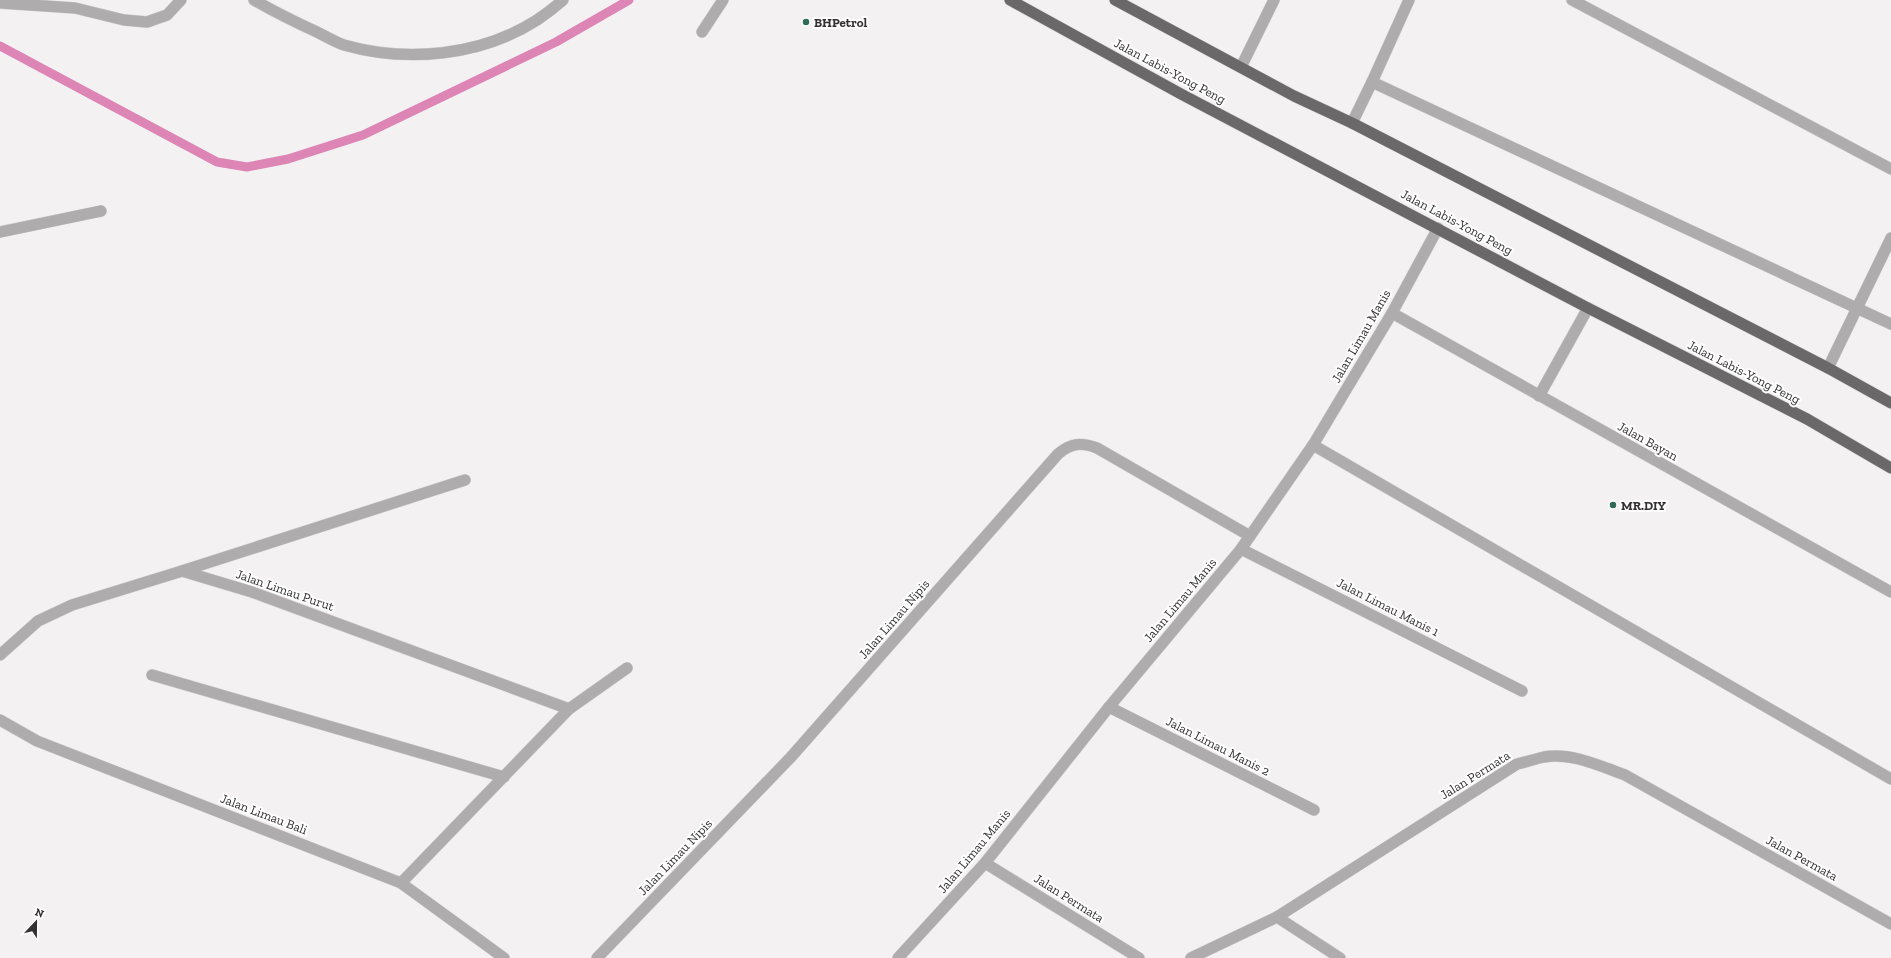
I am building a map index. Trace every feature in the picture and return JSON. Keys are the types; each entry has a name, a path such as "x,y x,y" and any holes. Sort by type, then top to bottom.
{"highway":[{"name":"Jalan Labis-Yong Peng","path":"1010,0 1181,94 1588,308 1807,420 1891,468"},
{"path":"1115,0 1294,96 1352,123 1828,368 1891,403"}],"street":[{"path":"0,4 75,8 124,20 147,22 167,15 181,0"},
{"path":"254,0 343,44 385,54 426,55 462,50 500,38 536,20 563,0"},
{"path":"702,32 723,0"},
{"path":"1241,67 1274,0"},
{"path":"1352,123 1409,0"},
{"path":"1572,0 1891,169"},
{"path":"1372,82 1891,324"},
{"path":"0,232 101,211"},
{"name":"Jalan Limau Manis","path":"898,958 985,863 1109,707 1250,536 1313,445 1392,313 1438,228"},
{"path":"1828,368 1891,238"},
{"path":"1539,396 1588,308"},
{"name":"Jalan Bayan","path":"1392,313 1891,592"},
{"name":"Jalan Limau Nipis","path":"597,958 803,744 1058,454 1066,447 1076,444 1087,444 1097,448 1250,536"},
{"path":"1313,445 1891,779"},
{"path":"0,654 38,621 72,605 465,480"},
{"name":"Jalan Limau Manis 1","path":"1241,548 1522,691"},
{"name":"Jalan Limau Purut","path":"182,571 252,592 569,709"},
{"path":"401,882 569,709 627,668"},
{"path":"152,675 504,777"},
{"name":"Jalan Limau Manis 2","path":"1109,707 1314,810"},
{"name":"Jalan Limau Bali","path":"0,720 36,741 401,882 504,958"},
{"name":"Jalan Permata","path":"1191,958 1278,917 1517,764 1545,757 1568,757 1594,763 1625,775 1891,924"},
{"name":"Jalan Permata","path":"985,863 1139,958"},
{"path":"1278,917 1340,958"}],"waterway":[{"path":"0,46 217,162 247,167 288,159 363,135 556,42 629,0"}],"place":[{"name":"BHPetrol","path":"806,22"},
{"name":"MR.DIY","path":"1613,505"}]}
